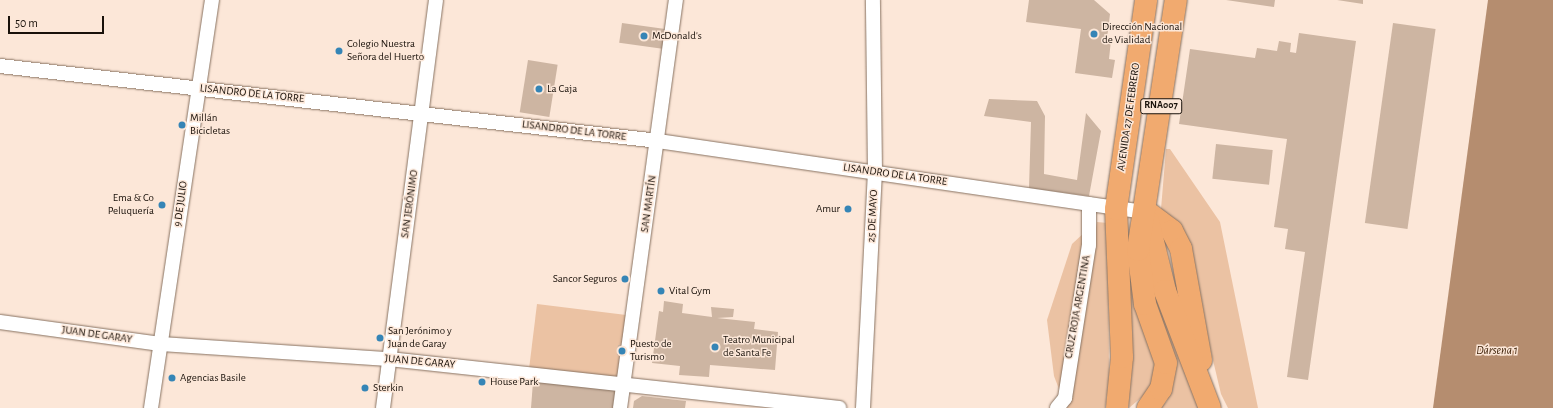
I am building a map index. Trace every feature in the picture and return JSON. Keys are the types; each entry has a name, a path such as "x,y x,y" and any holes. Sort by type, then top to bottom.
{"highway":[{"name":"AVENIDA 27 DE FEBRERO","path":"1116,210 1146,0"},
{"name":"RNA007","path":"1176,0 1147,212 1165,291 1208,400"},
{"name":"RNA007","path":"1116,210 1122,357 1117,408"},
{"path":"1147,212 1138,250 1140,279 1145,304 1164,353 1166,373 1148,408"}],"street":[{"name":"9 DE JULIO","path":"151,408 212,0"},
{"name":"SAN JERÓNIMO","path":"383,408 436,0"},
{"name":"SAN MARTÍN","path":"620,408 658,141 676,0"},
{"name":"25 DE MAYO","path":"863,408 875,172 873,0"},
{"name":"LISANDRO DE LA TORRE","path":"0,66 658,141 1089,204 1116,210 1147,212"},
{"name":"CRUZ ROJA ARGENTINA","path":"1057,408 1064,398 1089,245 1089,204"},
{"name":"JUAN DE GARAY","path":"0,322 161,344 389,359 623,382 839,408"}],"shaded area":[{"path":"1166,149 1170,149 1220,222 1258,408 1228,408 1221,394 1203,318 1161,209"},
{"path":"1097,222 1108,223 1109,381 1105,408 1064,408"},
{"path":"1086,231 1062,397 1054,376 1047,320 1072,244"},
{"path":"1150,277 1201,408 1160,408 1167,401 1173,375 1154,304"},
{"path":"1130,282 1155,357 1156,373 1150,390 1129,408"},
{"path":"537,304 630,315 622,380 529,369"}],"water":[{"name":"Dársena 1","path":"1488,0 1553,0 1553,408 1433,408"}],"building":[{"name":"Dirección Nacional de Vialidad","path":"1029,0 1094,0 1110,14 1107,39 1111,40 1109,59 1115,60 1112,78 1075,73 1081,29 1026,22"},
{"path":"1226,0 1275,0 1274,7"},
{"path":"1337,0 1363,0 1363,4"},
{"name":"McDonald's","path":"622,23 671,30 668,50 619,43"},
{"path":"1393,23 1436,29 1407,229 1365,223"},
{"path":"1299,33 1356,41 1308,380 1287,377 1305,252 1285,249 1288,229 1274,227 1287,139 1179,124 1190,49 1255,58 1257,48 1277,51 1279,41 1291,43 1290,52 1296,53"},
{"name":"La Caja","path":"528,60 558,65 549,117 520,112"},
{"path":"989,99 1037,101 1045,116 1044,174 1077,180 1086,113 1101,131 1089,196 1029,188 1031,122 984,116"},
{"path":"1216,144 1273,150 1269,185 1212,179"},
{"name":"Teatro Municipal de Santa Fe","path":"664,301 683,304 682,313 712,317 711,307 734,309 733,317 717,318 755,322 754,329 778,332 775,370 710,365 709,377 679,375 680,366 652,363 659,311 663,312"},
{"name":"Puesto de Turismo","path":"618,345 627,346 626,356 617,355"},
{"path":"533,382 617,389 615,408 531,408"},
{"path":"642,396 686,401 685,408 633,408 634,401"}],"place":[{"name":"Dirección Nacional de Vialidad","path":"1094,34"},
{"name":"McDonald's","path":"644,36"},
{"name":"Colegio Nuestra Señora del Huerto","path":"339,51"},
{"name":"La Caja","path":"539,89"},
{"name":"Millán Bicicletas","path":"182,125"},
{"name":"Ema & Co Peluquería","path":"162,205"},
{"name":"Amur","path":"848,209"},
{"name":"Sancor Seguros","path":"625,279"},
{"name":"Vital Gym","path":"661,291"},
{"name":"San Jerónimo y Juan de Garay","path":"380,338"},
{"name":"Teatro Municipal de Santa Fe","path":"715,347"},
{"name":"Puesto de Turismo","path":"622,351"},
{"name":"Agencias Basile","path":"172,378"},
{"name":"House Park","path":"482,382"},
{"name":"Sterkin","path":"365,388"}]}
